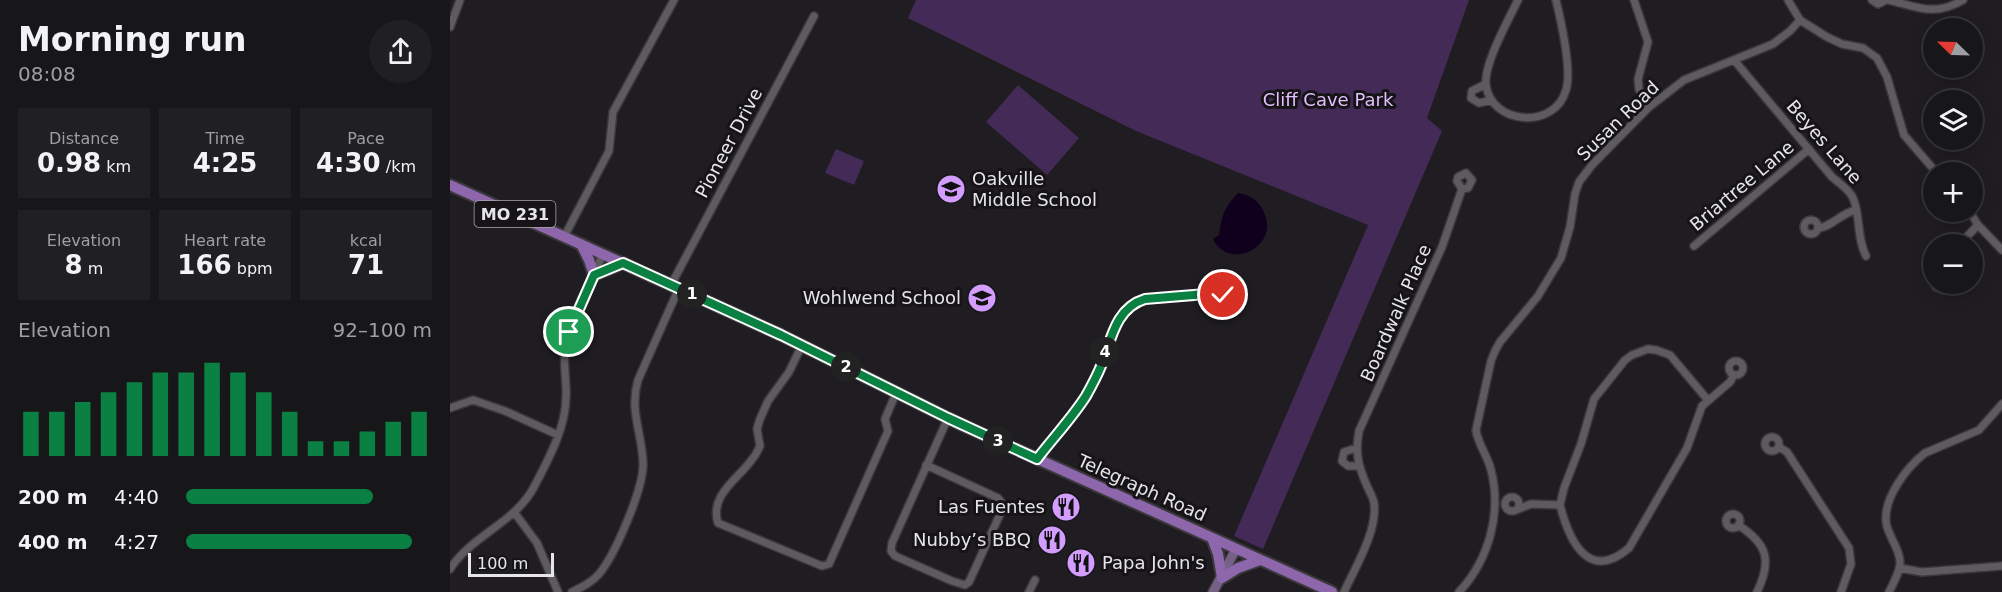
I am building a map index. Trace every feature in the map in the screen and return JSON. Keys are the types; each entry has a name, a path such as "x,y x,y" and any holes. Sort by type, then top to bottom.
{"main road":[{"name":"Telegraph Road","path":"450,185 802,345 948,418 1332,592"},
{"path":"581,244 594,275 623,263"},
{"path":"1212,538 1218,554 1222,578 1238,568 1260,560"}],"street":[{"path":"450,27 460,0"},
{"path":"564,237 609,150 614,112 674,0"},
{"path":"1518,0 1488,65 1486,84 1492,100 1504,112 1524,118 1549,114 1563,98 1567,88 1568,73 1556,0"},
{"path":"1634,0 1648,42 1638,79 1639,89 1648,108"},
{"path":"1788,0 1800,20 1834,41 1863,48 1877,58 1887,77 1904,135 1927,162"},
{"path":"1872,0 1878,4 1887,0 1931,10 1946,9 1963,0"},
{"name":"Pioneer Drive","path":"572,592 590,583 608,562 641,485 643,459 633,405 634,393 675,286 814,16"},
{"name":"Susan Road","path":"1459,592 1477,569 1491,532 1494,503 1491,469 1476,430 1491,361 1500,342 1538,296 1561,258 1579,182 1592,165 1648,108 1688,78 1773,44 1800,20"},
{"name":"Beyes Lane","path":"1734,60 1832,177 1848,190 1854,199 1859,241 1866,256"},
{"path":"1486,84 1472,91 1470,98 1479,104 1492,100"},
{"name":"Briartree Lane","path":"1694,246 1809,149"},
{"name":"Boardwalk Place","path":"1344,592 1371,532 1374,516 1374,502 1358,466 1356,448 1359,431 1442,247 1462,189"},
{"path":"1818,228 1824,228 1846,212 1856,210"},
{"path":"1976,222 2002,250"},
{"path":"1969,234 1978,225"},
{"path":"450,569 456,559 473,542 514,512 533,489 558,435 566,410 566,345 573,322 603,254"},
{"path":"1037,459 1086,396 1101,368 1119,320 1126,309 1145,299 1206,294"},
{"path":"802,345 789,372 768,401 760,419 757,429 760,446 753,459 728,484 719,502 716,516 718,523 822,566 829,564 888,431 885,419 896,393"},
{"path":"1707,399 1670,355 1648,350 1625,360 1594,399 1560,505 1567,531 1577,548 1584,554 1605,561 1616,558 1629,548 1681,458 1692,435 1698,412 1707,399 1730,382 1734,375"},
{"path":"450,408 473,400 505,411 558,435"},
{"path":"1889,592 1899,568 1899,550 1888,531 1887,508 1899,482 1918,459 1926,453 1979,430 2002,404"},
{"path":"926,465 998,498 1002,503 998,520 969,582 965,585 895,556 891,551 892,543 926,465 948,418"},
{"path":"1779,447 1786,452 1849,548 1851,564 1841,592"},
{"name":"Boardwalk Place","path":"1356,448 1344,452 1342,461 1348,466 1358,466"},
{"path":"1506,503 1509,498 1531,504 1560,505"},
{"path":"1516,510 1520,504 1517,499"},
{"path":"1494,503 1506,503"},
{"path":"1506,503 1508,509 1516,510 1531,504"},
{"path":"514,512 537,543 558,592"},
{"path":"1738,525 1754,536 1765,553 1765,573 1757,592"},
{"path":"1213,592 1236,549"},
{"path":"1899,568 1922,572 2002,566"},
{"path":"1029,592 1035,580"}],"green space":[{"name":"Cliff Cave Park","path":"916,0 1469,0 1427,118 1442,131 1263,549 1234,536 1368,225 1136,131 908,18"},
{"path":"1018,85 1079,138 1047,175 986,122"},
{"path":"836,149 864,161 854,185 825,173"}],"shaded area":[{"path":"1238,193 1247,195 1258,202 1265,215 1267,227 1258,246 1239,254 1220,249 1213,239 1219,235 1224,212"}],"place":[{"name":"Oakville Middle School","path":"951,189"},
{"name":"Wohlwend School","path":"982,298"},
{"name":"Las Fuentes","path":"1066,507"},
{"name":"Nubby’s BBQ","path":"1052,540"},
{"name":"Papa John's","path":"1081,563"}],"route":[{"path":"569,332 594,275 623,263 781,335 896,393 1037,459 1086,396 1101,368 1109,341 1126,309 1145,299 1206,294 1209,301 1216,302 1221,300 1223,295"}]}
